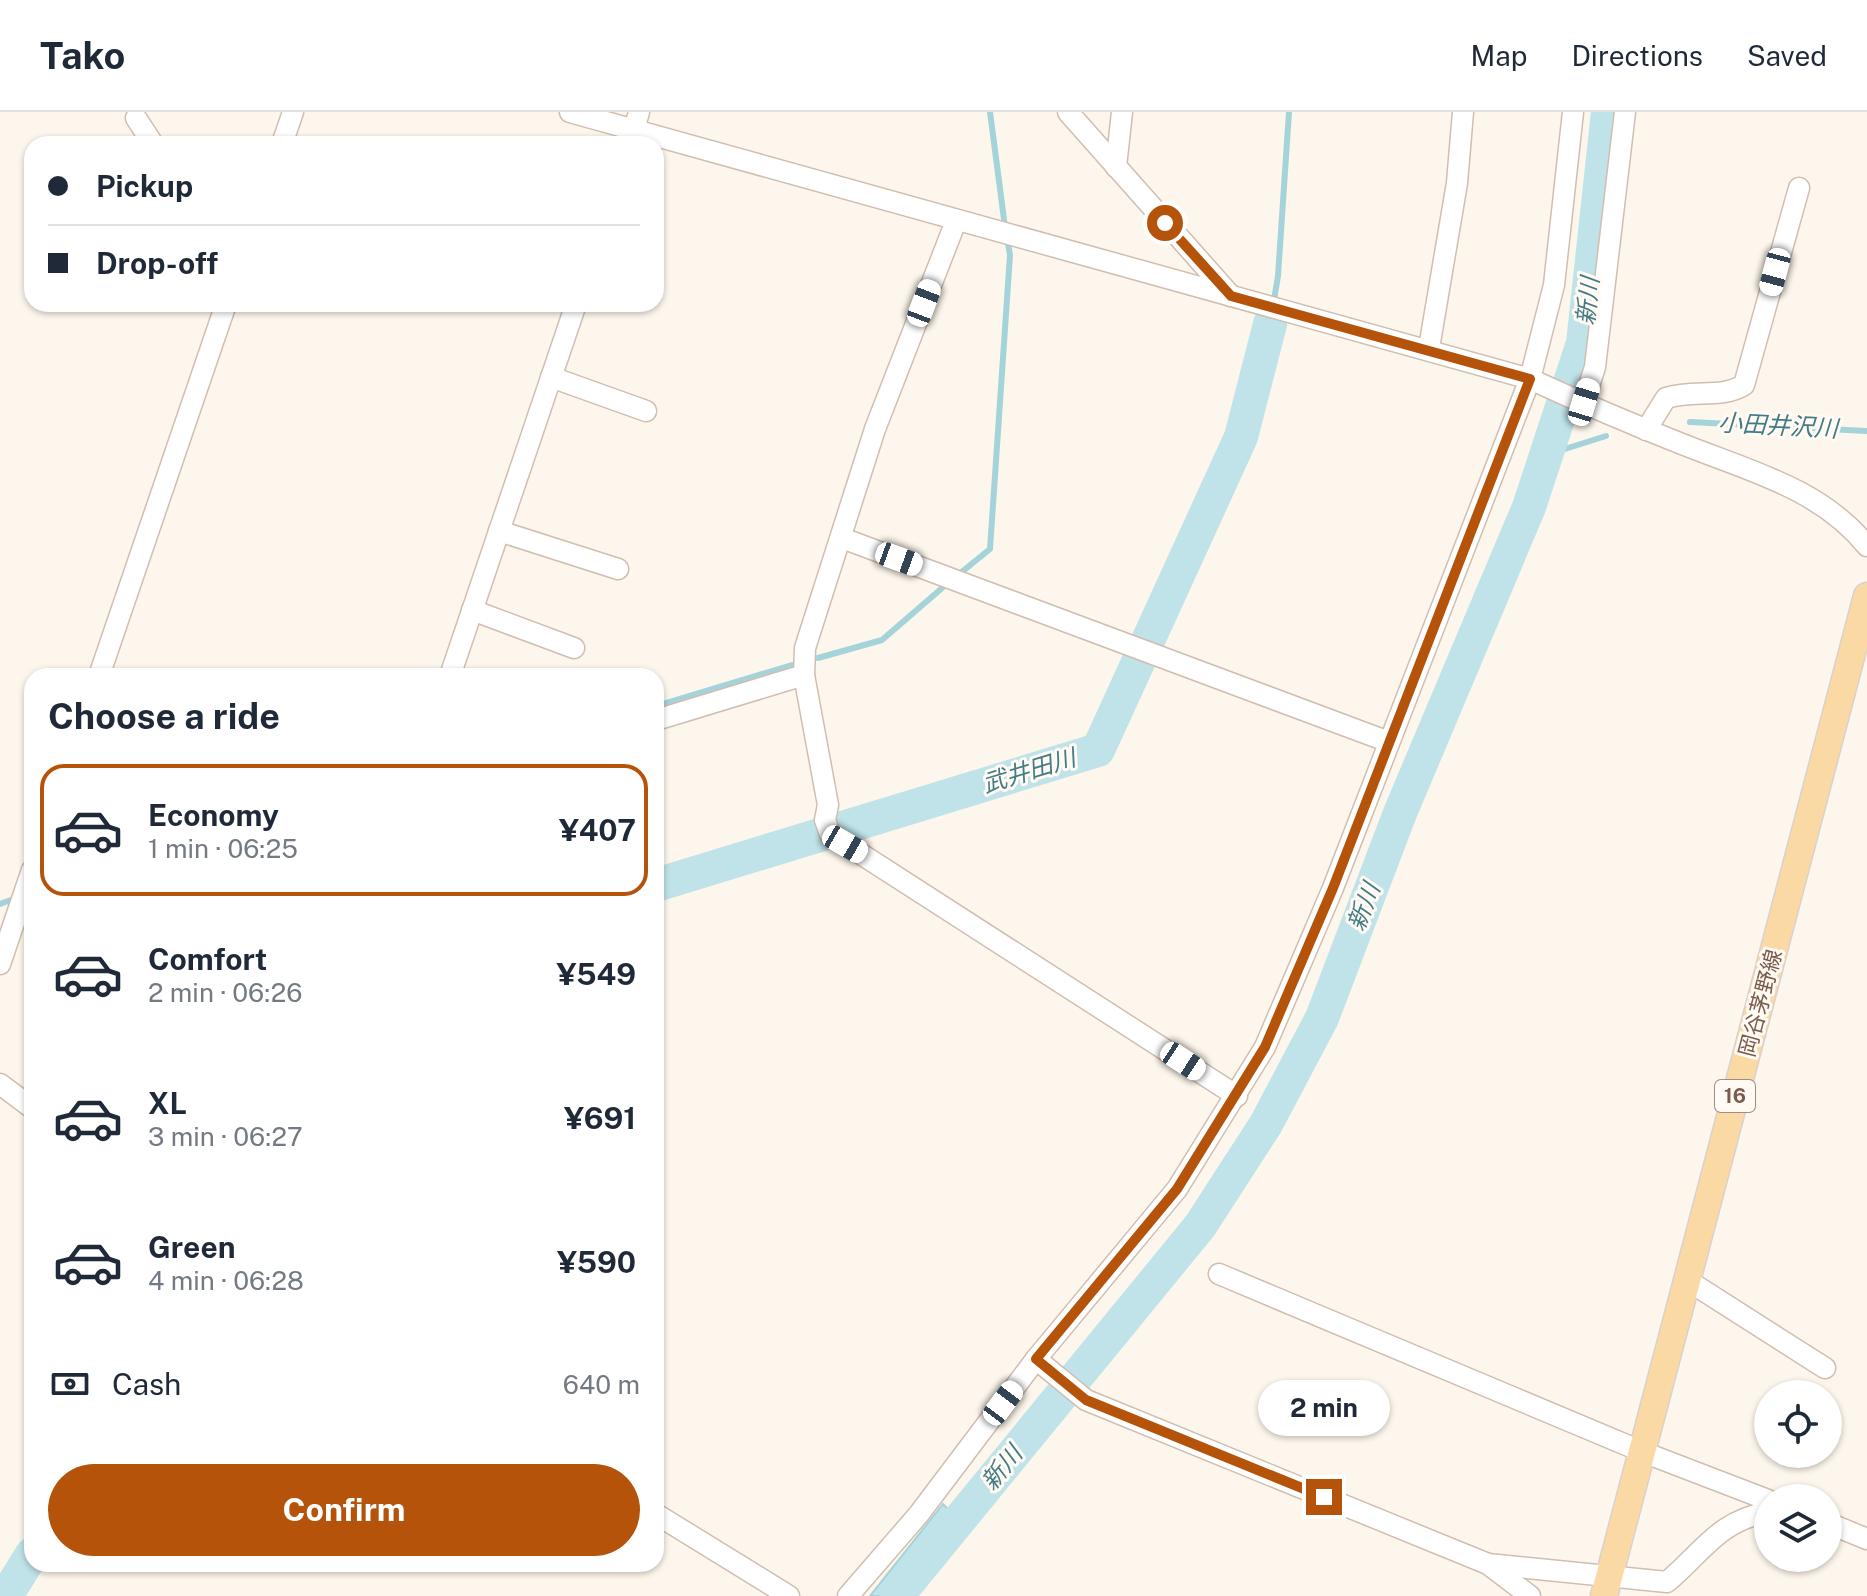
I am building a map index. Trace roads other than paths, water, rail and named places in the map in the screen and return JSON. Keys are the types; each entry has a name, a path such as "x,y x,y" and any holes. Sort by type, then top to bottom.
{"main road":[{"name":"岡谷茅野線","path":"1607,1585 1867,596"}],"street":[{"path":"285,136 293,112"},
{"path":"570,112 659,136"},
{"path":"1068,112 1231,296"},
{"path":"1116,167 1122,112"},
{"path":"1429,348 1457,183 1463,112"},
{"path":"848,1596 919,1514 1036,1359 1177,1189 1265,1047 1389,742 1530,379 1554,285 1573,112"},
{"path":"1581,400 1595,367 1625,112"},
{"path":"136,118 148,136"},
{"path":"664,137 956,221 1429,348 1530,379 1646,430 1803,491 1848,522 1867,546"},
{"path":"1646,430 1666,398 1690,391 1728,394 1744,385 1799,188"},
{"path":"956,221 875,429 805,648 804,675 828,805 827,827 1237,1096"},
{"path":"102,668 223,312"},
{"path":"453,668 573,312"},
{"path":"551,377 646,411"},
{"path":"499,531 618,569"},
{"path":"842,538 1389,742"},
{"path":"472,610 574,648"},
{"path":"664,718 804,675"},
{"path":"0,964 24,910"},
{"path":"0,1084 24,1102"},
{"path":"1219,1274 1643,1452 1754,1495"},
{"path":"1687,1280 1825,1368"},
{"path":"1036,1359 1054,1377 1082,1397 1139,1424 1488,1564 1607,1585 1667,1582 1695,1558 1713,1534 1754,1515"},
{"path":"664,1519 789,1596"},
{"path":"1842,1529 1867,1539"},
{"path":"1488,1564 1530,1596"}],"water":[{"path":"943,1504 965,1528 910,1596 870,1596"}],"waterway":[{"path":"990,112 1005,227"},
{"path":"1270,324 1278,276 1289,112"},
{"name":"新川","path":"897,1596 1200,1226 1266,1124 1322,1018 1400,813 1529,507 1583,343 1608,112"},
{"path":"958,575 990,549 1010,255 1007,238"},
{"name":"武井田川","path":"664,883 1098,750 1241,437 1270,324"},
{"name":"小田井沢川","path":"1690,422 1867,431"},
{"name":"小田井沢川","path":"1546,455 1606,436"},
{"path":"818,658 882,640 949,582"},
{"path":"664,704 792,665"},
{"path":"0,904 11,900"},
{"name":"武井田川","path":"6,1596 24,1567"}]}
